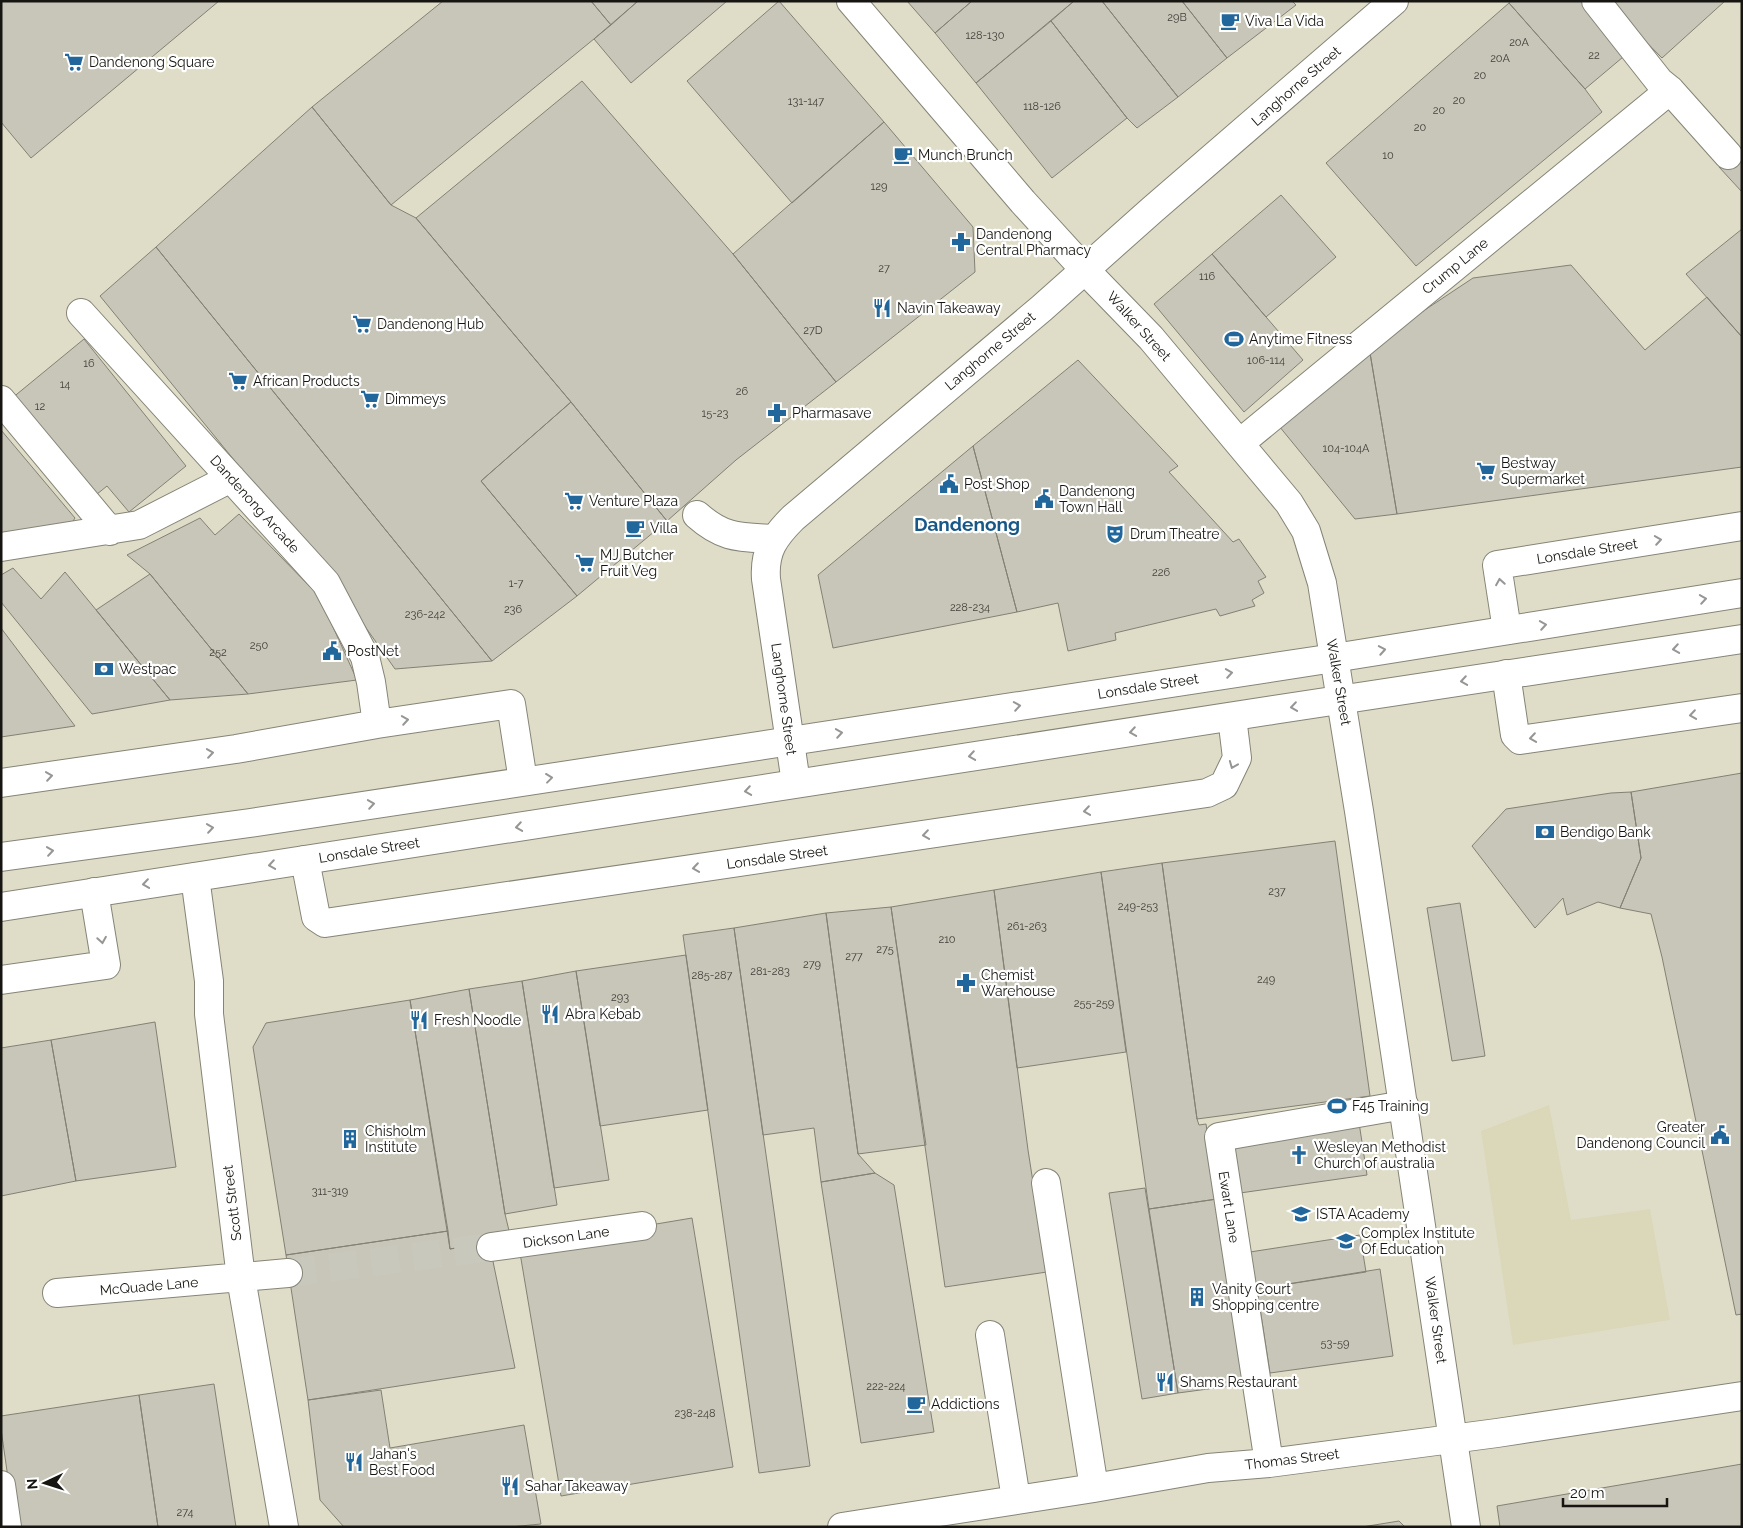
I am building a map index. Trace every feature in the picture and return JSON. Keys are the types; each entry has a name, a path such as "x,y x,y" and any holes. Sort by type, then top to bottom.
{"main road":[{"name":"Walker Street","path":"851,1 1023,202 1151,338 1289,503 1306,531 1322,583 1342,700 1466,1527"},
{"name":"Langhorne Street","path":"796,783 766,579 766,562 774,539 794,518 1085,270 1394,1"},
{"path":"1596,1 1658,81 1670,90 1728,156"},
{"name":"Crump Lane","path":"1240,443 1670,90"},
{"name":"Dandenong Arcade","path":"81,313 326,583 365,657 377,724"},
{"path":"1,400 110,531"},
{"path":"1,547 139,525 231,478"},
{"path":"697,515 713,528 729,534 745,538 774,539"},
{"name":"Lonsdale Street","path":"1507,630 1497,565 1742,526"},
{"name":"Lonsdale Street","path":"1,858 250,823 1334,658 1742,593"},
{"name":"Lonsdale Street","path":"1,907 796,783 1742,639"},
{"path":"1506,674 1515,735 1520,740 1742,708"},
{"path":"1,783 236,749 377,724 511,704 523,781"},
{"name":"Lonsdale Street","path":"306,860 316,917 325,923 1207,793 1224,785 1237,758 1232,717"},
{"name":"Scott Street","path":"195,877 209,980 209,1014 241,1278 284,1527"},
{"path":"1,980 106,965 94,892"},
{"name":"Ewart Lane","path":"1269,1463 1219,1137 1404,1106"},
{"path":"1046,1183 1094,1488"},
{"name":"Dickson Lane","path":"491,1247 642,1226"},
{"path":"241,1278 288,1273"},
{"name":"McQuade Lane","path":"57,1293 241,1278"},
{"path":"990,1335 1016,1499"},
{"name":"Thomas Street","path":"842,1527 1094,1488 1208,1468 1269,1463 1454,1439 1742,1396"},
{"path":"1,1484 7,1527"}],"shaded area":[{"path":"1,1 1742,1 1742,1527 1,1527"},
{"path":"1549,1105 1571,1220 1650,1209 1670,1320 1513,1345 1481,1131"}],"building":[{"name":"Dandenong Square","path":"1,1 219,1 31,158 1,122"},
{"path":"443,1 591,1 611,25 391,205 312,107"},
{"path":"591,1 638,1 611,25"},
{"path":"638,1 727,1 631,83 594,39"},
{"path":"779,1 884,122 792,203 687,81"},
{"path":"907,1 972,1 935,33"},
{"path":"972,1 1074,1 976,83 935,33"},
{"path":"1074,1 1102,1 1178,97 1137,128 1127,118 1051,21"},
{"path":"1102,1 1182,1 1227,58 1178,97"},
{"path":"1182,1 1292,1 1296,5 1227,58"},
{"path":"1510,1 1588,1 1629,52 1585,89 1509,3"},
{"path":"1606,1 1725,1 1662,58"},
{"path":"1509,3 1585,89 1602,112 1416,266 1326,163"},
{"path":"1051,21 1127,118 1052,178 976,83"},
{"path":"582,81 733,254 836,382 736,460 667,521 571,402 416,218"},
{"name":"Dandenong Hub","path":"312,107 391,205 416,218 571,402 481,481 577,596 492,661 156,247"},
{"path":"884,122 973,227 975,272 836,382 733,254"},
{"path":"1742,150 1742,192 1719,167"},
{"path":"1281,195 1336,257 1266,317 1212,254"},
{"path":"1742,229 1742,337 1686,274"},
{"path":"156,247 492,661 395,669 333,581 100,296"},
{"name":"Anytime Fitness","path":"1212,254 1303,360 1244,412 1154,304"},
{"path":"1571,265 1645,350 1707,297 1742,337 1742,467 1397,514 1369,347 1473,278"},
{"path":"84,339 186,466 129,512 107,486 91,499 11,399"},
{"path":"1369,347 1397,514 1355,519 1279,426"},
{"path":"1078,360 1178,466 1169,472 1233,542 1239,539 1266,577 1258,581 1264,593 1252,600 1255,606 1220,616 1216,609 1115,633 1116,640 1068,651 1058,603 1017,612 973,446"},
{"name":"Venture Plaza","path":"571,402 667,521 577,596 481,481"},
{"path":"1,430 75,518 67,531 1,539"},
{"path":"973,446 1017,612 833,648 818,575"},
{"path":"239,514 319,596 357,680 248,694 150,574 127,555 200,518 215,535"},
{"path":"13,568 41,599 65,572 170,700 92,714 1,602 1,575"},
{"path":"150,574 248,694 170,700 96,610"},
{"path":"1,628 75,726 1,737"},
{"name":"Greater Dandenong Council","path":"1742,773 1742,1314 1736,1315 1662,957 1651,914 1620,908 1641,858 1631,792"},
{"path":"1631,792 1641,858 1620,908 1598,902 1567,915 1563,898 1535,928 1472,846 1506,809 1611,793"},
{"path":"1335,841 1370,1096 1197,1119 1162,863"},
{"path":"1162,863 1197,1119 1199,1125 1206,1124 1217,1199 1149,1209 1101,872"},
{"path":"1101,872 1126,1052 1017,1068 994,890"},
{"path":"994,890 1028,1150 1047,1272 945,1287 891,907"},
{"path":"1460,903 1485,1056 1452,1061 1427,908"},
{"path":"891,907 926,1145 858,1154 826,913"},
{"path":"826,913 858,1154 875,1173 821,1182 814,1128 763,1135 734,928"},
{"path":"734,928 810,1466 759,1473 683,935"},
{"path":"686,955 708,1110 600,1126 576,971"},
{"path":"576,971 609,1180 554,1188 522,981"},
{"path":"522,981 557,1205 505,1214 469,989"},
{"path":"469,989 505,1214 511,1239 450,1249 410,1000"},
{"name":"Chisholm Institute","path":"410,1000 448,1231 286,1255 253,1047 266,1023"},
{"path":"155,1022 176,1167 76,1181 51,1040"},
{"path":"51,1040 76,1181 1,1196 1,1048"},
{"name":"Wesleyan Methodist Church of australia","path":"1358,1116 1367,1175 1240,1193 1232,1135"},
{"path":"875,1173 894,1185 934,1432 861,1443 821,1182"},
{"path":"1145,1188 1178,1393 1142,1399 1109,1193"},
{"name":"Vanity Court Shopping centre","path":"1217,1199 1245,1384 1178,1393 1149,1209"},
{"path":"692,1218 733,1467 561,1496 519,1247"},
{"path":"448,1231 450,1249 489,1242 515,1368 308,1400 286,1255"},
{"path":"1360,1235 1366,1272 1257,1289 1250,1252"},
{"path":"1380,1269 1393,1356 1270,1373 1257,1289"},
{"path":"214,1384 236,1527 158,1527 139,1395"},
{"path":"381,1390 390,1448 524,1425 541,1524 510,1527 344,1527 320,1500 308,1400"},
{"path":"139,1395 158,1527 15,1527 1,1429 1,1416"},
{"path":"1742,1464 1742,1527 1500,1527 1497,1506"},
{"path":"1399,1521 1405,1527 1362,1527"}],"tunnel":[{"path":"288,1273 491,1247"}],"place":[{"name":"Viva La Vida","path":"1230,21"},
{"name":"Dandenong Square","path":"74,62"},
{"name":"Munch Brunch","path":"903,155"},
{"name":"Dandenong Central Pharmacy","path":"961,242"},
{"name":"Navin Takeaway","path":"882,308"},
{"name":"Dandenong Hub","path":"362,324"},
{"name":"Anytime Fitness","path":"1234,339"},
{"name":"African Products","path":"238,381"},
{"name":"Dimmeys","path":"370,399"},
{"name":"Pharmasave","path":"777,413"},
{"name":"Bestway Supermarket","path":"1486,471"},
{"name":"Post Shop","path":"949,484"},
{"name":"Dandenong Town Hall","path":"1044,499"},
{"name":"Venture Plaza","path":"574,501"},
{"name":"Villa","path":"635,528"},
{"name":"Drum Theatre","path":"1115,534"},
{"name":"MJ Butcher Fruit Veg","path":"585,563"},
{"name":"PostNet","path":"332,651"},
{"name":"Westpac","path":"104,669"},
{"name":"Bendigo Bank","path":"1545,832"},
{"name":"Chemist Warehouse","path":"966,983"},
{"name":"Abra Kebab","path":"550,1014"},
{"name":"Fresh Noodle","path":"419,1020"},
{"name":"F45 Training","path":"1337,1106"},
{"name":"Greater Dandenong Council","path":"1720,1135"},
{"name":"Chisholm Institute","path":"350,1139"},
{"name":"Wesleyan Methodist Church of australia","path":"1299,1155"},
{"name":"ISTA Academy","path":"1301,1214"},
{"name":"Complex Institute Of Education","path":"1346,1241"},
{"name":"Vanity Court Shopping centre","path":"1197,1297"},
{"name":"Shams Restaurant","path":"1165,1382"},
{"name":"Addictions","path":"916,1404"},
{"name":"Jahan's Best Food","path":"354,1462"},
{"name":"Sahar Takeaway","path":"510,1486"}],"district":[{"name":"Dandenong","path":"967,524"}]}
